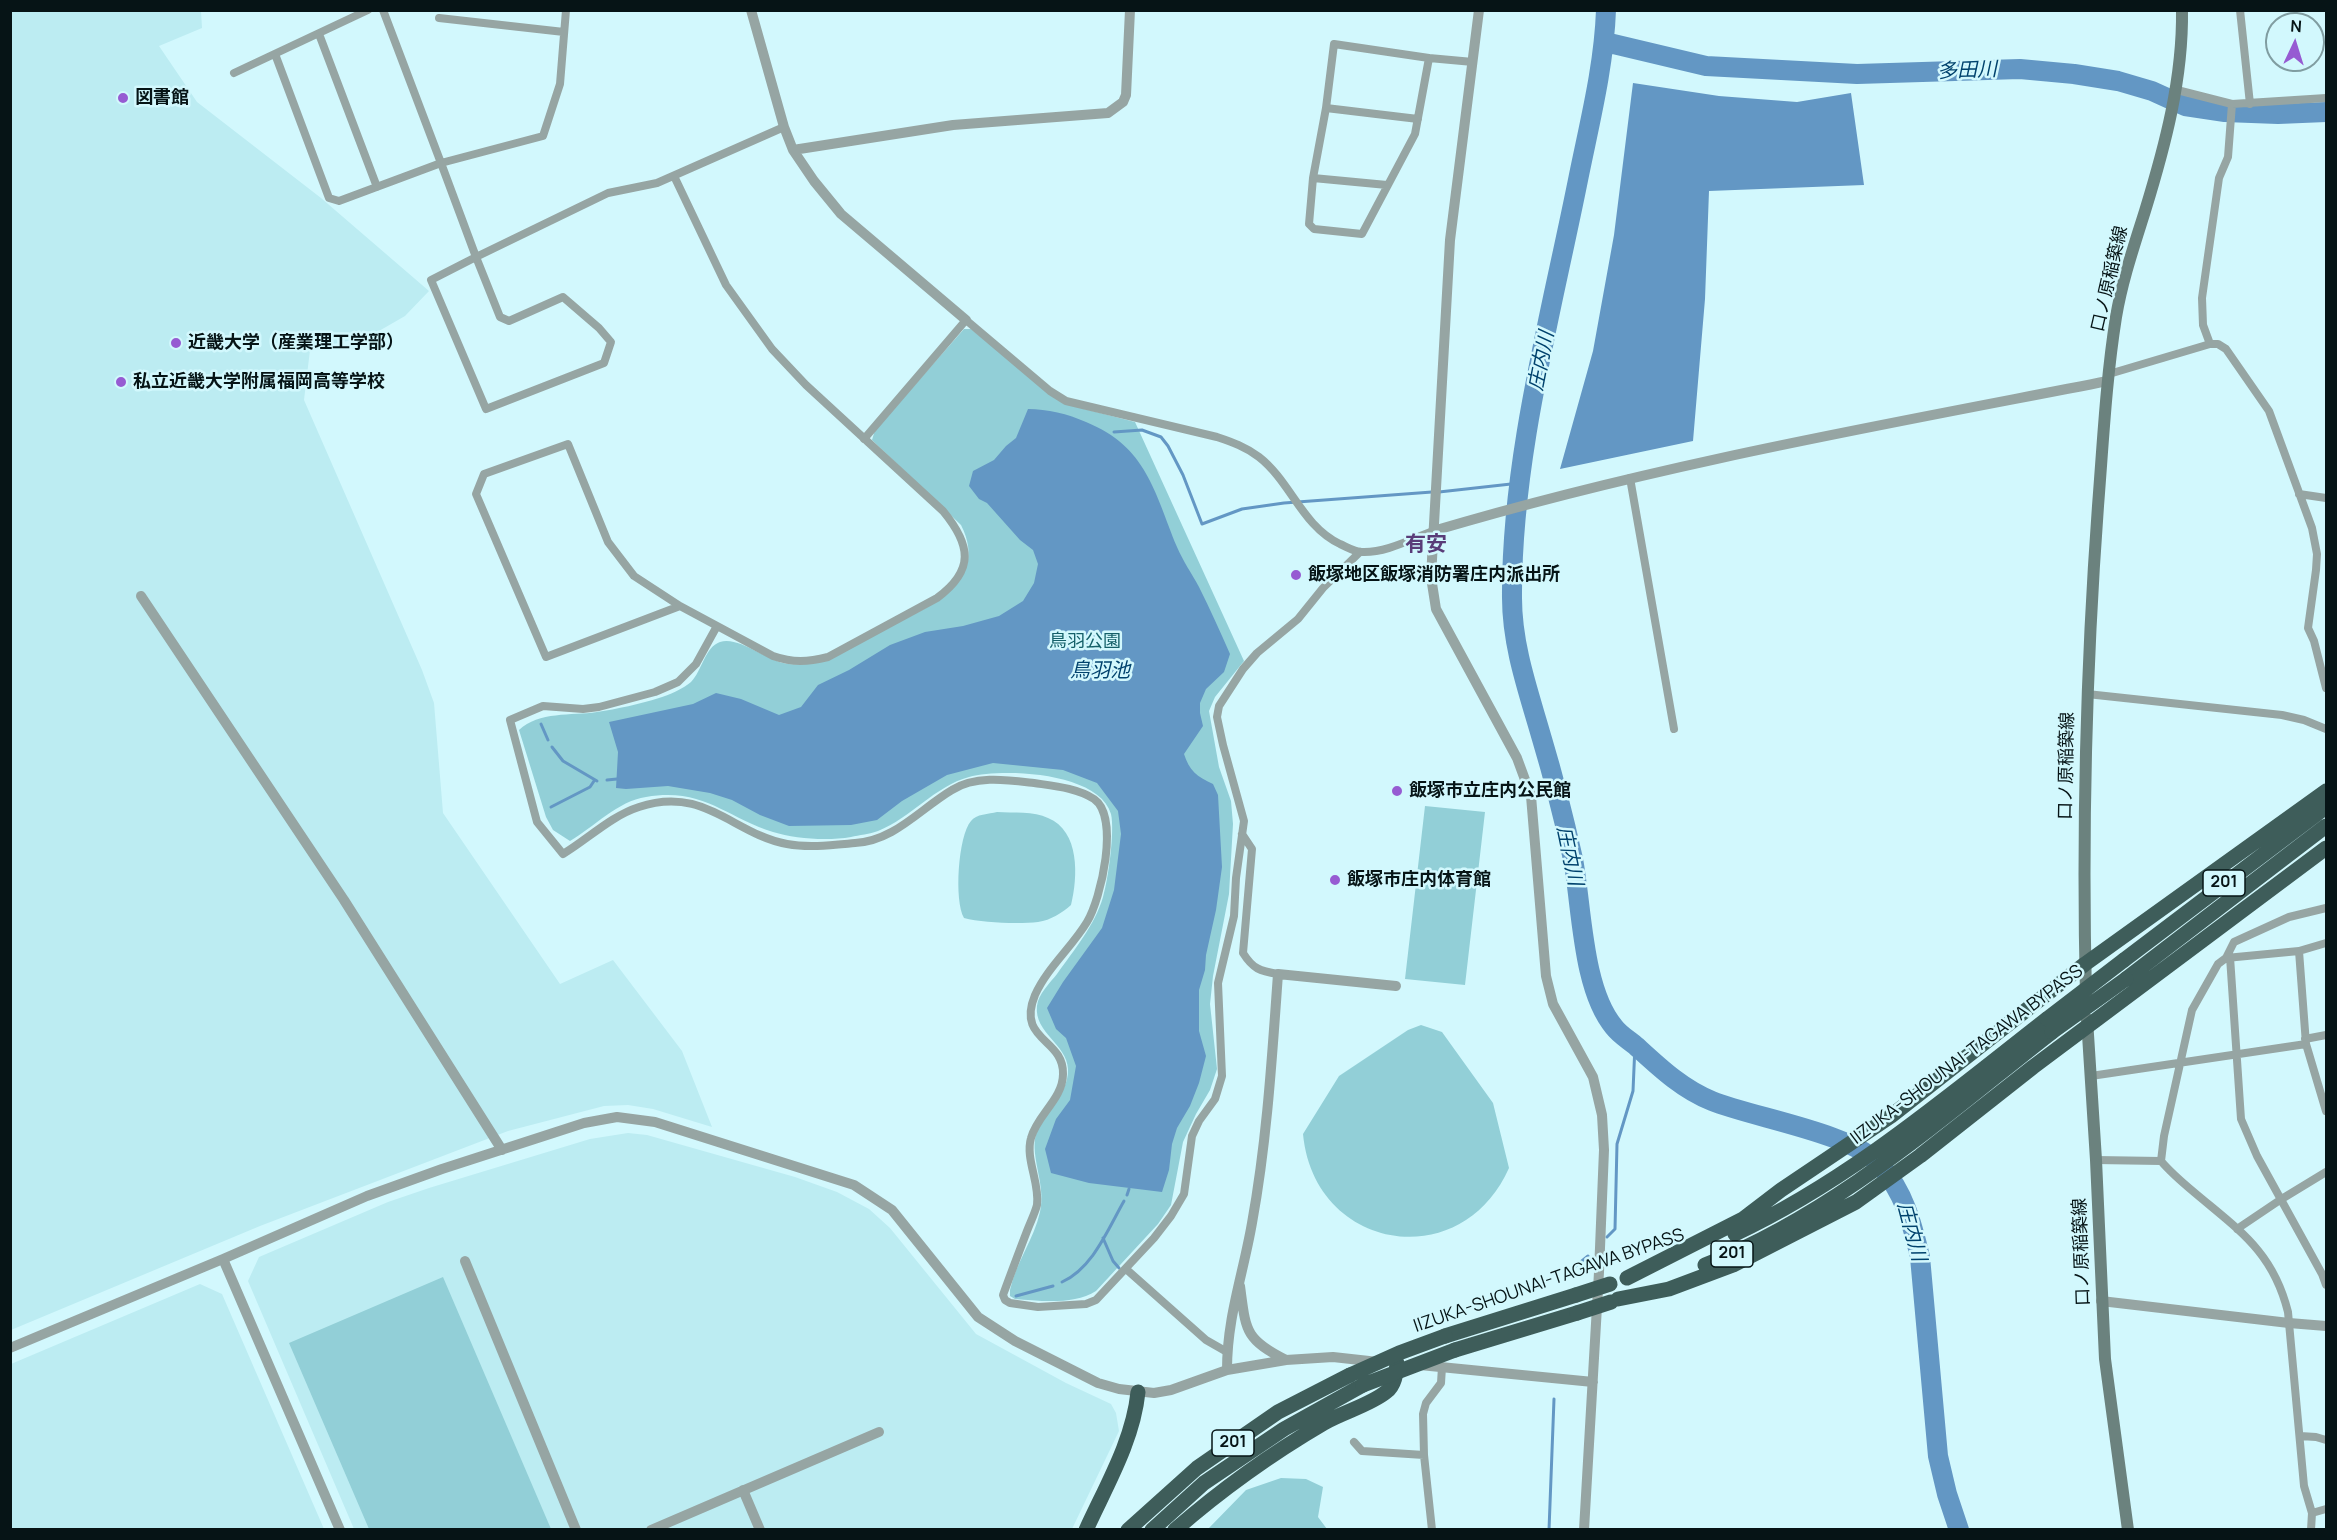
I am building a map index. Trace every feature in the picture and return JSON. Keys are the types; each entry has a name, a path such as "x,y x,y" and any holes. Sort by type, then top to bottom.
{"highway":[{"path":"1627,1278 1743,1220 1781,1190 1891,1116 2085,964 2326,791"},
{"name":"IIZUKA-SHOUNAI-TAGAWA BYPASS","path":"1152,1530 1204,1483 1284,1429 1363,1385 1455,1350 1614,1301 1737,1252 1786,1226 1907,1136 2049,1025 2124,960 2326,807"},
{"name":"IIZUKA-SHOUNAI-TAGAWA BYPASS","path":"2049,1025 2126,979 2326,826"},
{"path":"1614,1301 1669,1289 1733,1265 1856,1202 2326,848"},
{"name":"IIZUKA-SHOUNAI-TAGAWA BYPASS","path":"1128,1530 1197,1468 1278,1412 1350,1375 1445,1336 1610,1284 1698,1251 1840,1184"},
{"path":"1175,1530 1208,1500 1272,1454 1332,1419 1385,1394 1392,1386 1397,1363"},
{"path":"1086,1530 1131,1430 1138,1392"}],"main road":[{"name":"口ノ原稲築線","path":"2128,1530 2105,1359 2101,1301 2096,1160 2087,1026 2084,775 2092,586 2116,317 2126,272 2177,90 2182,10"}],"street":[{"path":"234,74 368,10"},
{"path":"383,10 476,256 500,317 508,321 563,297 599,328 611,342 604,363 486,409 431,280 476,256 608,193 657,183 784,128"},
{"path":"275,54 329,198 339,201 441,163 543,136 560,84 566,10"},
{"path":"751,10 784,128 793,150 841,214 1050,391 1066,401 1217,437 1239,445 1260,458 1272,470 1315,528 1329,539 1360,552 1386,548 1481,516 1630,478 2109,377 2210,344 2218,344 2226,349 2269,411 2312,528 2317,554 2308,627 2326,688"},
{"path":"793,150 953,125 1108,113 1123,102 1126,95 1130,10"},
{"path":"1479,10 1450,240 1431,578 1436,609 1517,758 1531,796 1546,976 1553,1004 1593,1077 1602,1115 1603,1161 1584,1530"},
{"path":"2240,10 2250,104"},
{"path":"439,18 564,32"},
{"path":"319,34 378,187"},
{"path":"1429,58 1416,134 1362,234 1314,230 1309,224 1313,178 1326,108 1334,44 1473,62"},
{"path":"2177,90 2232,104 2326,98"},
{"path":"2210,344 2203,325 2202,298 2219,178 2228,157 2232,104"},
{"path":"1326,108 1418,119"},
{"path":"674,176 726,285 772,350 806,385 943,511 962,538 964,561 960,575 952,586 937,598 828,657 810,662 789,662 773,656 680,606 634,576 608,542 568,444 484,474 476,494 546,657 680,606"},
{"path":"1313,178 1387,185"},
{"path":"864,439 966,320"},
{"path":"1630,478 1674,729"},
{"path":"2299,494 2326,498"},
{"path":"717,626 696,664 678,682 656,692 583,709 543,706 510,720 537,822 563,854 620,816 640,807 668,801 694,804 724,816 762,837 789,845 828,845 867,843 885,836 953,789 970,782 990,779 1033,783 1064,788 1094,800 1100,806 1107,822 1107,838 1098,898 1088,921 1037,992 1030,1011 1034,1028 1059,1057 1063,1076 1059,1091 1034,1127 1030,1142 1037,1204 1004,1294 1005,1300 1010,1303 1038,1307 1086,1304 1096,1300 1126,1269 1171,1216 1184,1194 1192,1136 1215,1100 1222,1076 1218,982 1234,916 1244,820 1223,745 1217,717 1219,706 1243,669 1257,653 1298,620 1323,588 1360,552"},
{"path":"141,596 344,900 502,1150"},
{"path":"2087,694 2282,715 2325,725"},
{"path":"1241,833 1252,849 1244,953 1249,963 1259,971 1278,974 1396,986"},
{"path":"2326,908 2289,917 2234,942 2228,957 2241,1119 2257,1156 2322,1274 2326,1286"},
{"path":"2161,1161 2164,1136 2192,1010 2218,964 2228,957 2298,951 2326,944"},
{"path":"2298,951 2306,1041 2326,1111"},
{"path":"1227,1371 1232,1308 1257,1194 1269,1094 1278,974"},
{"path":"2091,1076 2306,1041 2326,1035"},
{"path":"10,1348 367,1196 584,1123 617,1117 655,1122 854,1185 892,1210 978,1317 1015,1341 1098,1383 1138,1392 1154,1393 1171,1390 1227,1371 1286,1360 1333,1358 1593,1382"},
{"path":"2096,1160 2161,1161 2237,1229 2262,1254 2274,1270 2282,1289 2289,1323 2304,1486 2312,1514 2311,1530"},
{"path":"2237,1229 2326,1172"},
{"path":"223,1259 340,1530"},
{"path":"465,1261 576,1530"},
{"path":"1126,1269 1206,1341 1227,1352"},
{"path":"1239,1280 1248,1328 1253,1339 1264,1349 1286,1360"},
{"path":"2101,1301 2326,1326"},
{"path":"1432,1530 1424,1455 1423,1414 1426,1402 1441,1383 1442,1367"},
{"path":"651,1530 879,1432"},
{"path":"2300,1436 2326,1440"},
{"path":"1354,1442 1362,1451 1424,1455"},
{"path":"743,1490 760,1530"},
{"path":"2312,1514 2326,1509"}],"shaded area":[{"path":"11,11 201,11 202,28 159,46 197,102 321,198 429,291 405,316 372,335 310,350 304,400 422,670 434,703 443,813 560,984 613,960 682,1051 712,1127 653,1109 628,1105 604,1106 508,1131 260,1226 11,1330"},
{"path":"628,1133 647,1135 795,1177 837,1192 869,1209 890,1228 976,1334 1066,1383 1111,1404 1116,1413 1119,1431 1072,1529 354,1529 248,1281 259,1257 388,1202 429,1188 590,1139"},
{"path":"200,1284 222,1294 324,1529 11,1529 11,1364"}],"green space":[{"name":"鳥羽池","path":"964,329 971,329 1065,404 1135,422 1244,661 1215,697 1209,711 1219,767 1231,801 1233,824 1229,894 1213,976 1210,1004 1217,1069 1210,1090 1183,1142 1171,1205 1158,1224 1096,1291 1068,1300 1015,1299 1010,1296 1010,1290 1040,1212 1041,1193 1035,1156 1035,1139 1042,1121 1064,1088 1068,1069 1062,1052 1040,1024 1037,1006 1042,993 1089,927 1103,897 1112,844 1112,822 1111,814 1103,800 1089,789 1070,781 1048,776 984,774 957,781 945,787 878,831 851,837 822,839 801,838 773,832 699,800 666,795 636,799 606,815 570,841 553,830 546,817 519,730 527,724 546,717 612,709 663,697 691,682 707,654 720,642 736,643 788,664 821,662 928,607 945,595 959,581 967,566 968,547 961,525 872,440 875,430"},
{"path":"1425,806 1485,812 1465,985 1405,979"},
{"path":"997,812 1030,813 1042,816 1058,824 1066,833 1074,856 1075,881 1071,905 1060,913 1047,920 1030,923 991,922 964,918 958,884 963,840 973,819"},
{"path":"1421,1025 1442,1032 1493,1103 1509,1168 1487,1202 1458,1225 1426,1236 1392,1235 1360,1225 1333,1204 1313,1173 1303,1134 1339,1076 1408,1030"},
{"path":"443,1277 551,1529 369,1529 289,1343"},
{"path":"1281,1478 1306,1479 1323,1487 1318,1517 1327,1529 1208,1529 1246,1490"}],"water":[{"path":"1633,83 1719,96 1797,102 1851,93 1864,185 1709,191 1705,299 1693,441 1560,469 1593,351 1614,235"},
{"name":"鳥羽池","path":"1028,409 1057,412 1086,422 1123,444 1136,458 1154,489 1179,552 1199,587 1230,654 1224,672 1206,689 1200,703 1203,726 1184,754 1191,769 1202,779 1213,784 1218,795 1222,867 1205,970 1199,990 1199,1031 1206,1056 1190,1106 1177,1128 1162,1192 1089,1183 1051,1173 1045,1149 1056,1119 1070,1100 1076,1066 1066,1038 1056,1029 1047,1008 1102,928 1114,890 1121,834 1118,811 1097,783 1063,770 993,763 947,775 902,801 877,820 851,825 789,826 760,815 732,800 710,793 668,786 616,788 618,752 609,722 693,704 716,693 741,699 779,715 801,707 818,685 849,670 890,645 925,632 963,626 999,616 1023,601 1034,583 1038,564 1033,550 1020,540 987,503 979,499 969,486 973,471 994,460 1016,438"}],"waterway":[{"name":"庄内川","path":"1606,10 1596,93 1535,385 1526,439 1513,545 1512,598 1515,634 1522,670 1555,784 1573,859 1589,970 1603,1011 1614,1027 1681,1084 1712,1101 1802,1127 1848,1144 1867,1154 1888,1175 1906,1208 1920,1257 1938,1456 1959,1530"},
{"name":"多田川","path":"1605,42 1706,66 1857,74 2020,69 2118,81 2152,91 2185,106 2225,112 2278,114 2326,112"},
{"path":"1114,432 1142,430 1161,437 1183,475 1202,524 1242,509 1284,503 1432,492"},
{"path":"1439,492 1520,483"},
{"path":"541,724 548,740"},
{"path":"552,747 563,761 597,781"},
{"path":"607,780 617,779"},
{"path":"551,807 590,787 594,781"},
{"path":"1607,1237 1615,1229 1617,1144 1633,1091 1635,1045"},
{"path":"1127,1195 1129,1189"},
{"path":"1062,1282 1073,1276 1091,1258 1124,1201"},
{"path":"1103,1238 1113,1261 1119,1268"},
{"path":"1572,1269 1588,1256"},
{"path":"1016,1296 1053,1286"},
{"path":"1549,1530 1554,1399"}],"place":[{"name":"図書館","path":"123,98"},
{"name":"近畿大学（産業理工学部）","path":"176,343"},
{"name":"私立近畿大学附属福岡高等学校","path":"121,382"},
{"name":"飯塚地区飯塚消防署庄内派出所","path":"1296,575"},
{"name":"飯塚市立庄内公民館","path":"1397,791"},
{"name":"飯塚市庄内体育館","path":"1335,880"}],"district":[{"name":"有安","path":"1426,545"}],"park label":[{"name":"鳥羽公園","path":"1085,642"}]}
